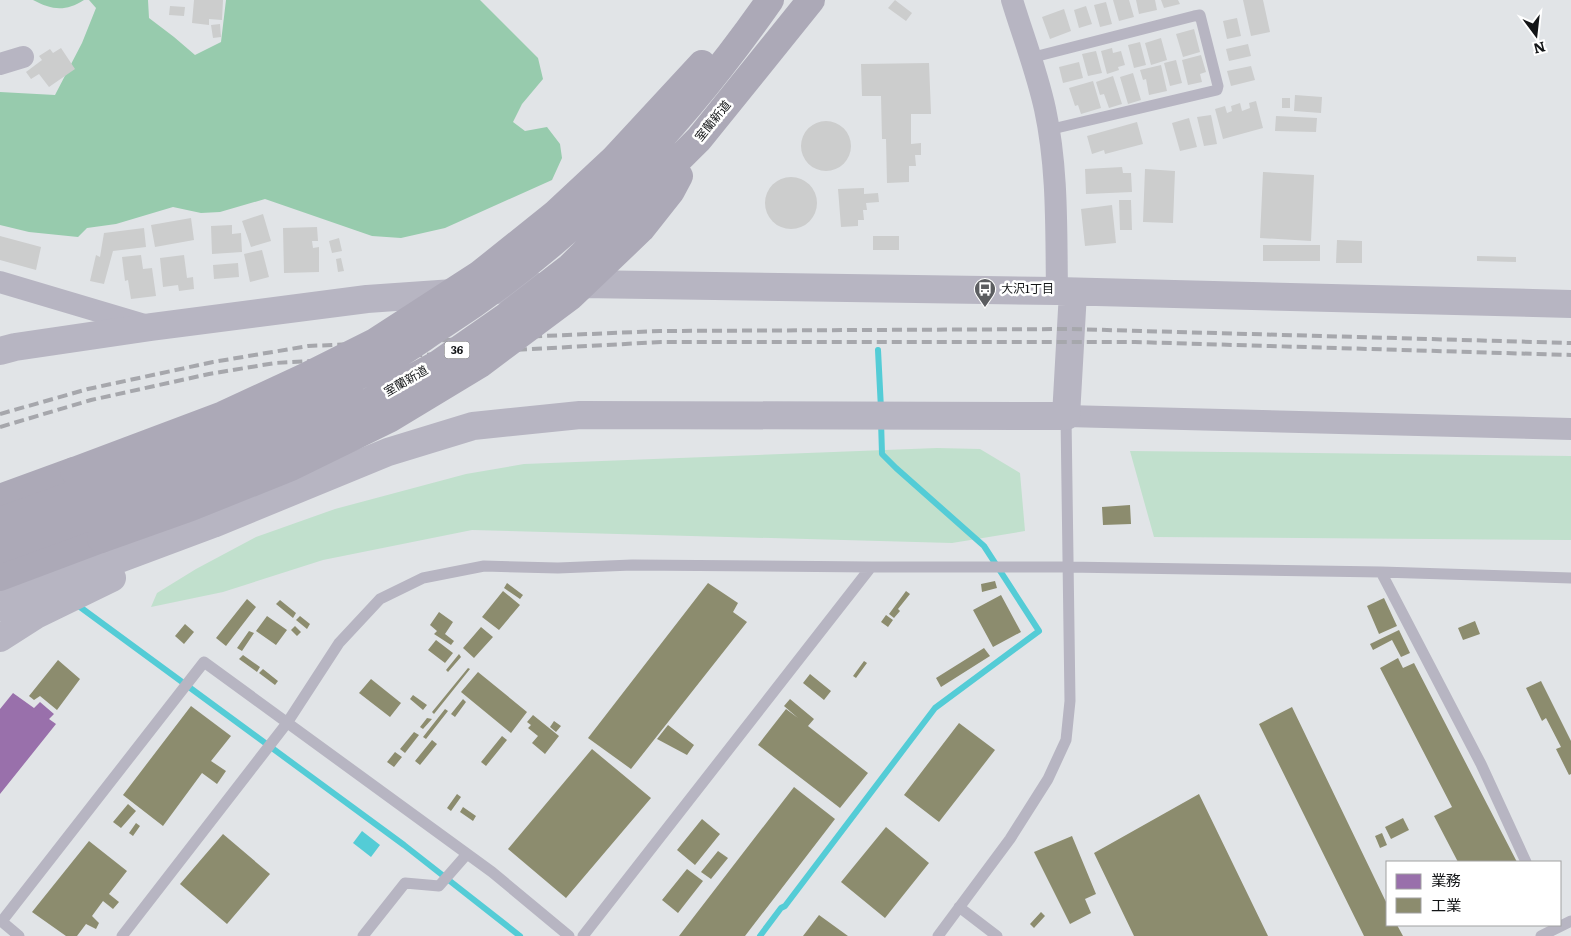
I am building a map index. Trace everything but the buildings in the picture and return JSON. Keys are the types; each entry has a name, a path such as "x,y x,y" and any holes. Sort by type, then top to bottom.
{"highway":[{"path":"0,498 223,415 375,342 480,274 555,214 614,159 694,72 770,0"},
{"name":"36","path":"0,521 120,478 282,413 389,360 472,306 540,255 615,187 681,117 738,46 770,0"},
{"name":"室蘭新道","path":"0,549 157,492 295,438 369,402 438,364 504,318 570,267 699,139 811,0"},
{"path":"0,577 191,507 291,467 389,419 480,364 571,296 641,228 671,191 699,139"}],"street":[{"path":"1012,0 1045,109 1048,130 1065,292 1066,416"},
{"path":"0,64 23,57"},
{"path":"0,282 151,327"},
{"path":"0,351 15,347 151,327 367,299 582,284 1065,292 1571,304"},
{"path":"0,607 7,601 213,524 388,452 473,426 580,414 1066,416 1571,428"},
{"path":"0,638 36,615 148,561 213,524"}],"lane":[{"path":"1030,58 1200,16 1218,86 1217,90 1048,130"},
{"path":"938,936 1010,839 1048,779 1066,740 1070,701 1066,416"},
{"path":"122,936 287,723 339,643 380,599 423,578 484,566 558,568 632,565 1068,567 1381,572 1571,578"},
{"path":"583,936 872,567"},
{"path":"1381,572 1481,764 1526,861"},
{"path":"19,936 1,920 204,662 492,872 569,936"},
{"path":"363,936 405,883 439,886 467,854"},
{"path":"959,907 997,936"},
{"path":"1541,936 1556,926"}],"green space":[{"path":"33,0 84,0 65,8 52,8"},
{"path":"89,0 148,0 149,18 195,55 221,42 226,0 480,0 538,58 543,79 522,104 513,122 525,131 547,127 560,144 562,158 552,180 445,228 401,238 372,236 265,199 220,212 201,213 173,207 116,224 87,228 78,237 29,232 0,225 0,92 55,95 82,43 96,8"},
{"path":"937,448 980,449 1020,473 1025,531 952,543 472,530 323,560 223,592 151,607 157,593 196,569 256,537 335,509 466,474 524,464"},
{"path":"1130,451 1571,456 1571,540 1154,537"}],"water":[{"path":"362,831 380,845 371,857 353,843"}],"waterway":[{"path":"878,350 881,409"},
{"path":"760,936 781,908 785,906 935,708 1039,631 984,546 882,454 881,421"},
{"path":"80,607 404,845 520,936"}],"railway":[{"path":"0,414 88,389 213,362 308,346 660,331 1071,329 1571,343"},
{"path":"0,427 91,400 209,374 275,363 661,342 1135,342 1571,355"}],"place":[{"name":"大沢1丁目","path":"985,308"}]}
